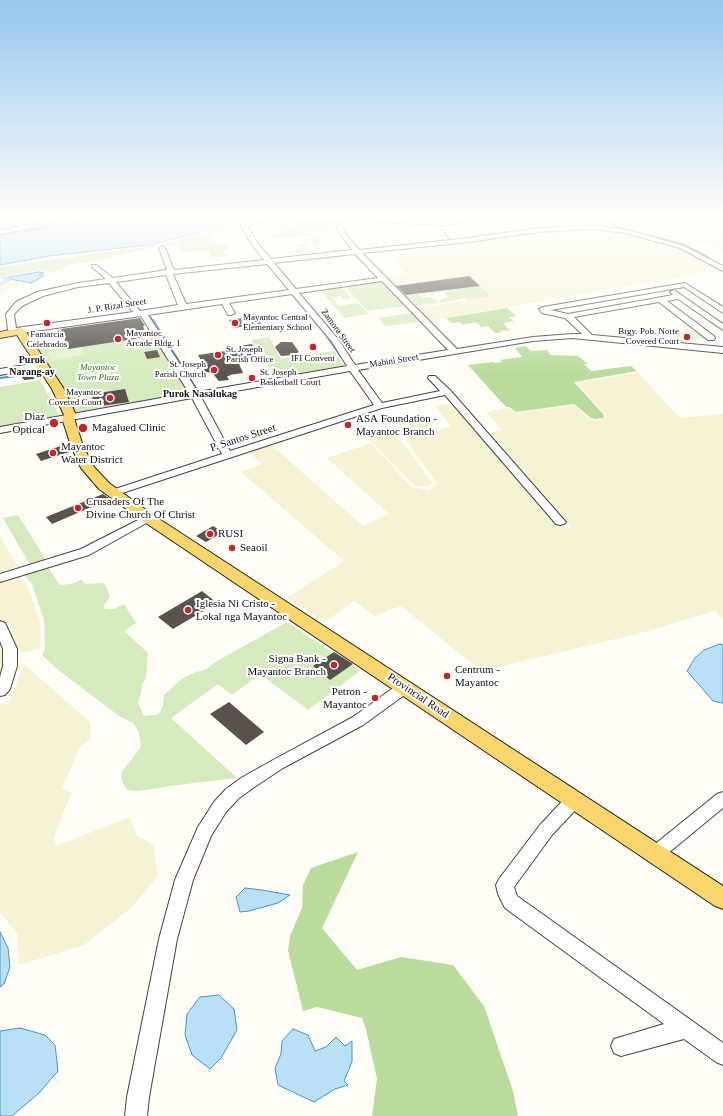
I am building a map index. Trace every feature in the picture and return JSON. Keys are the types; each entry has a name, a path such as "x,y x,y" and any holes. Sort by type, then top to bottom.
{"main road":[{"path":"0,335 16,331 40,366"},
{"name":"Provincial Road","path":"40,366 56,391 63,417 68,418 75,441 88,468 97,480 113,493 148,518 723,899"}],"street":[{"path":"99,270 110,280 140,313 195,395 227,455"},
{"path":"169,270 183,306"},
{"path":"16,331 10,317 11,312 27,299 57,289 110,280 196,270"},
{"name":"Zamora Street","path":"276,270 335,341 352,368 380,406"},
{"path":"375,270 454,351"},
{"name":"J. P. Rizal Street","path":"16,331 183,306 384,279"},
{"path":"680,296 568,316 545,311 543,309 684,285 689,286 723,311"},
{"path":"668,287 723,328"},
{"path":"660,300 711,338"},
{"path":"224,301 231,313"},
{"path":"568,316 590,338"},
{"path":"683,346 723,335"},
{"name":"Mabini Street","path":"0,430 352,368 548,337 590,338 723,350"},
{"path":"0,372 40,366"},
{"path":"432,378 560,522"},
{"name":"P. Santos Street","path":"113,493 380,406 446,392"},
{"path":"0,578 85,552 148,518"},
{"path":"0,626 10,649 10,661 5,685 0,691"},
{"path":"136,1116 138,1097 168,939 184,880 204,832 216,813 232,794 247,783 278,764 358,721 405,687"},
{"path":"655,854 723,799"},
{"path":"574,800 546,830 505,886 511,902 619,982 687,1028 723,1056"},
{"path":"621,1046 687,1028"}],"shaded area":[{"path":"403,270 722,270 427,321 414,308 493,297 469,276 395,286 387,277 407,275"},
{"path":"10,281 22,284 6,290 0,298 0,286"},
{"path":"638,373 680,418 723,414 723,619 715,611 641,633 481,671 401,606 375,616 354,601 325,622 287,598 344,561 241,472 262,464 248,451 269,443 363,526 389,514 327,458 371,443 411,487 428,490 434,487 437,483 396,426 428,420 435,430 451,427 436,406 454,403 564,529 571,527 489,433 502,430 486,412 507,408 515,413 574,405 590,419 600,420 607,416 575,382"},
{"path":"393,429 432,483 429,486 415,486 367,437"},
{"path":"0,536 18,566 0,574"},
{"path":"20,575 27,585 40,620 41,648 27,652 5,651 0,680 0,583"},
{"path":"24,664 90,722 91,738 80,747 62,788 71,793 54,837 56,846 130,817 136,835 153,845 158,876 131,908 84,945 19,965 17,933 0,913 0,705 8,703"}],"green space":[{"path":"0,270 41,270 0,277"},
{"path":"41,270 58,270 52,273"},
{"path":"381,281 405,306 367,311 345,286"},
{"path":"341,286 351,298 343,299 341,296 332,298 339,306 358,303 368,314 344,318 321,291 302,294 301,292"},
{"path":"480,286 492,297 467,300 465,298 440,303 440,300 448,297 443,292 435,293 432,296 429,293"},
{"path":"419,294 422,298 432,297 438,303 416,306 412,300 406,301 402,296"},
{"path":"507,308 516,316 509,317 514,321 503,323 510,331 500,330 502,332 495,333 488,326 481,327 476,322 462,325 460,322 452,323 446,318"},
{"path":"412,313 420,322 385,326 378,318"},
{"name":"Mayantoc Town Plaza","path":"150,328 191,394 73,415 32,347"},
{"name":"Brgy. Pob. Norte Covered Court","path":"692,330 705,338 682,343 669,335"},
{"path":"269,337 281,359 334,351 345,367 277,379 251,340"},
{"path":"525,346 531,351 547,350 550,355 578,356 588,364 584,364 591,371 631,366 637,371 574,382 604,415 603,418 591,418 574,404 516,412 509,407 506,407 468,365 502,362 500,360 522,357 515,348"},
{"path":"82,347 84,355 50,361 48,352"},
{"path":"40,380 60,417 0,428 0,387"},
{"path":"18,515 46,560 30,565 3,518"},
{"path":"47,566 60,585 78,582 81,579 85,584 104,583 110,597 104,605 105,609 114,609 124,604 136,623 124,631 148,653 146,678 142,684 138,703 144,716 156,715 160,712 163,705 164,695 183,678 205,670 217,661 287,622 360,671 308,710 260,674 232,695 218,684 171,718 237,778 139,791 127,790 122,781 121,773 141,747 139,732 133,723 119,716 57,669 42,655 45,649 44,620 32,584 23,574"},
{"path":"358,852 322,928 357,970 401,957 453,965 484,1006 513,1091 518,1116 372,1116 377,1079 366,1029 362,1018 317,1007 303,1011 288,951 290,936 302,908 303,885 311,868"}],"water":[{"path":"39,272 44,273 39,275 44,276 31,283 4,278"},
{"path":"720,644 723,645 723,703 713,701 687,671 695,658 704,650"},
{"path":"245,888 290,895 278,903 240,912 236,897"},
{"path":"0,932 8,948 10,967 4,984 0,987"},
{"path":"219,995 234,1009 237,1030 221,1058 210,1069 192,1055 185,1035 187,1014 200,997"},
{"path":"20,1028 45,1035 55,1045 58,1071 39,1093 12,1116 0,1116 0,1031"},
{"path":"293,1029 308,1035 315,1051 326,1047 336,1037 345,1046 352,1041 352,1062 344,1081 348,1085 335,1089 314,1102 278,1085 275,1068 281,1054 282,1041"}],"building":[{"path":"469,276 480,286 406,295 396,286"},
{"path":"256,316 261,324 234,328 229,320"},
{"path":"140,318 145,326 143,326 147,337 68,349 61,329"},
{"path":"281,342 292,342 299,352 293,355 281,356 275,347"},
{"path":"252,344 258,354 236,357 243,373 229,375 230,376 227,376 229,380 219,381 213,374 208,372 200,373 198,366 204,366 198,355 240,349 238,346"},
{"path":"157,350 160,357 147,359 144,352"},
{"path":"33,371 34,379 24,380 19,373"},
{"name":"Mayantoc Covered Court","path":"125,389 129,402 94,407 92,394"},
{"name":"Mayantoc Water District","path":"64,445 69,452 41,461 36,454"},
{"name":"Crusaders Of The Divine Church Of Christ","path":"103,494 110,499 52,524 46,517"},
{"name":"RUSI","path":"213,526 223,532 206,542 196,536"},
{"name":"Iglesia Ni Cristo - Lokal nga Mayantoc","path":"202,591 217,603 173,629 158,617"},
{"name":"Signa Bank - Mayantoc Branch","path":"334,652 353,664 330,680 313,666"},
{"path":"229,702 264,732 246,745 210,714"}],"waterway":[{"path":"0,284 9,280 4,278"},
{"path":"151,317 153,321"},
{"path":"153,320 199,393 200,392"},
{"path":"324,332 340,355"},
{"path":"540,337 561,335"},
{"path":"0,378 23,375"}],"place":[{"name":"Famarcia Celebrados","path":"47,323"},
{"name":"Mayantoc Central Elementary School","path":"235,323"},
{"name":"Brgy. Pob. Norte Covered Court","path":"687,337"},
{"name":"Mayantoc Arcade Bldg. 1","path":"118,339"},
{"name":"IFI Convent","path":"313,347"},
{"name":"St. Joseph Parish Office","path":"218,355"},
{"name":"St. Joseph Parish Church","path":"214,370"},
{"name":"St. Joseph Basketball Court","path":"252,378"},
{"name":"Mayantoc Covered Court","path":"110,398"},
{"name":"Diaz Optical","path":"54,423"},
{"name":"ASA Foundation - Mayantoc Branch","path":"348,425"},
{"name":"Magalued Clinic","path":"83,428"},
{"name":"Mayantoc Water District","path":"53,453"},
{"name":"Crusaders Of The Divine Church Of Christ","path":"78,508"},
{"name":"RUSI","path":"210,534"},
{"name":"Seaoil","path":"232,548"},
{"name":"Iglesia Ni Cristo - Lokal nga Mayantoc","path":"188,610"},
{"name":"Signa Bank - Mayantoc Branch","path":"334,665"},
{"name":"Centrum - Mayantoc","path":"447,676"},
{"name":"Petron - Mayantoc","path":"375,698"}],"district":[{"name":"Purok Narang-ay","path":"32,366"},
{"name":"Purok Nasalukag","path":"200,394"}]}
